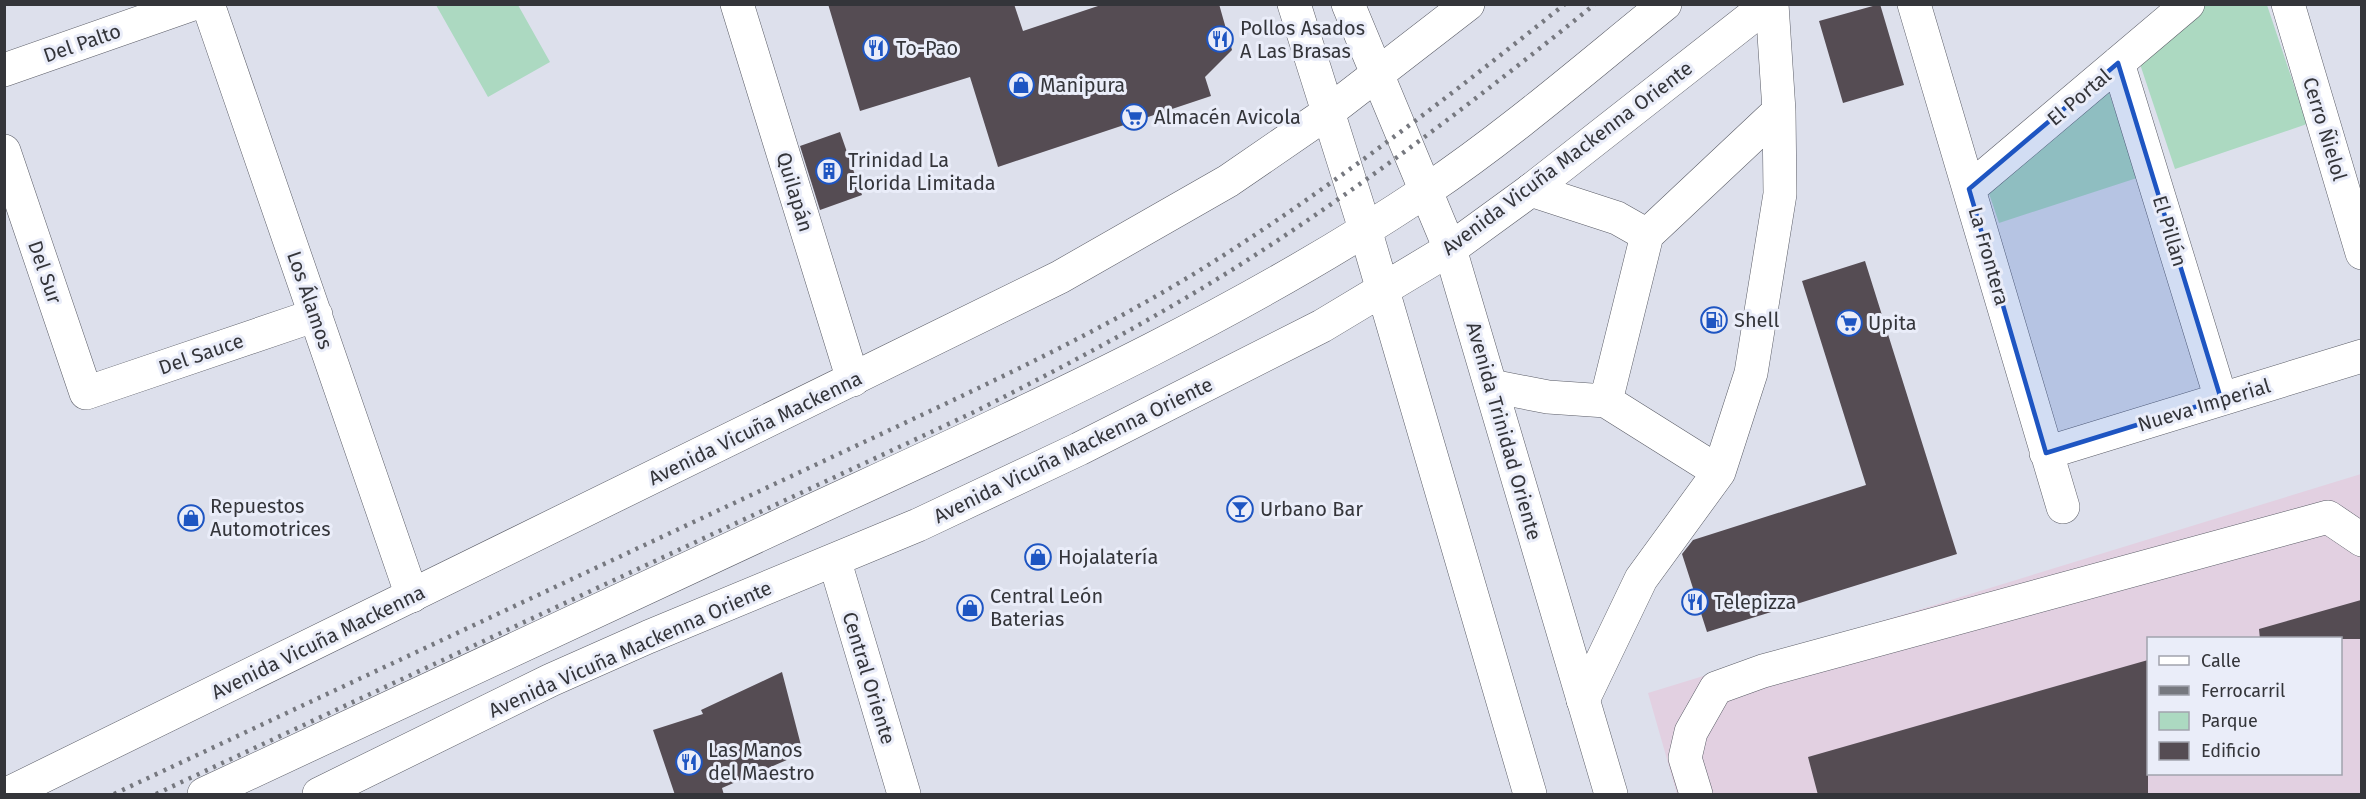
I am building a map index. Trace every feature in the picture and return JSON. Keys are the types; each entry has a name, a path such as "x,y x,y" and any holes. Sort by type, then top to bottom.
{"main road":[{"name":"Del Palto","path":"4,70 194,4"},
{"name":"Los Álamos","path":"208,4 412,596"},
{"name":"Quilapán","path":"737,4 853,380"},
{"path":"1294,4 1365,229 1530,795"},
{"name":"Avenida Trinidad Oriente","path":"1348,4 1450,249 1611,795"},
{"path":"204,795 1011,418 1196,326 1365,229 1427,190 1490,145 1665,4"},
{"path":"1583,700 1641,579 1719,472 1751,373 1780,194 1779,111 1770,4"},
{"name":"Avenida Vicuña Mackenna Oriente","path":"319,795 551,680 667,629 835,562 1109,435 1270,353 1382,292 1450,249 1532,190 1770,4"},
{"name":"La Frontera","path":"1914,4 2063,507"},
{"name":"El Portal","path":"1969,189 2188,4"},
{"name":"Cerro Ñielol","path":"2288,4 2361,253"},
{"name":"Avenida Vicuña Mackenna","path":"7,795 1060,277 1228,182 1327,113 1466,6"},
{"name":"El Pillán","path":"2118,63 2221,399"},
{"path":"1606,400 1647,235 1779,111"},
{"name":"Del Sur","path":"4,151 86,393"},
{"path":"1532,190 1617,218 1647,235"},
{"name":"Del Sauce","path":"86,393 316,315"},
{"name":"Nueva Imperial","path":"2046,453 2361,356"},
{"path":"1491,386 1548,397 1606,400 1719,472"},
{"path":"1696,795 1685,758 1691,732 1716,688 1763,670 2328,517 2361,540"},
{"name":"Central Oriente","path":"835,562 904,795"}],"highlighted area":[{"path":"2118,63 2221,399 2046,453 1969,189"}],"shaded area":[{"path":"2361,474 2361,794 1677,794 1648,693"}],"green space":[{"path":"436,5 518,5 550,62 488,97"},
{"path":"2194,5 2267,5 2307,124 2175,169 2136,52"},
{"path":"2103,74 2137,178 1999,223 1982,173"}],"building":[{"path":"828,4 1014,4 1023,31 1104,4 1219,4 1232,50 1205,77 1211,96 998,167 970,77 860,111"},
{"path":"1880,4 1904,85 1843,103 1819,21"},
{"name":"Trinidad La Florida Limitada","path":"840,132 862,195 820,210 800,146"},
{"path":"1865,261 1957,554 1707,632 1682,554 1693,540 1866,485 1802,281"},
{"path":"2361,600 2361,639 2260,637 2259,629"},
{"path":"2147,660 2148,795 1818,795 1808,757"},
{"path":"782,672 803,753 722,788 724,795 675,795 653,730 703,714 701,710"}],"railway":[{"path":"114,794 943,405 1135,308 1197,272 1339,177 1565,4"},
{"path":"156,794 972,413 1105,344 1171,307 1282,238 1463,108 1595,4"}],"place":[{"name":"Pollos Asados A Las Brasas","path":"1220,39"},
{"name":"To-Pao","path":"876,48"},
{"name":"Manipura","path":"1021,85"},
{"name":"Almacén Avicola","path":"1134,117"},
{"name":"Trinidad La Florida Limitada","path":"829,171"},
{"name":"Shell","path":"1714,320"},
{"name":"Upita","path":"1849,323"},
{"name":"Urbano Bar","path":"1240,509"},
{"name":"Repuestos Automotrices","path":"191,518"},
{"name":"Hojalatería","path":"1038,557"},
{"name":"Telepizza","path":"1695,602"},
{"name":"Central León Baterias","path":"970,608"},
{"name":"Las Manos del Maestro","path":"689,762"}]}
